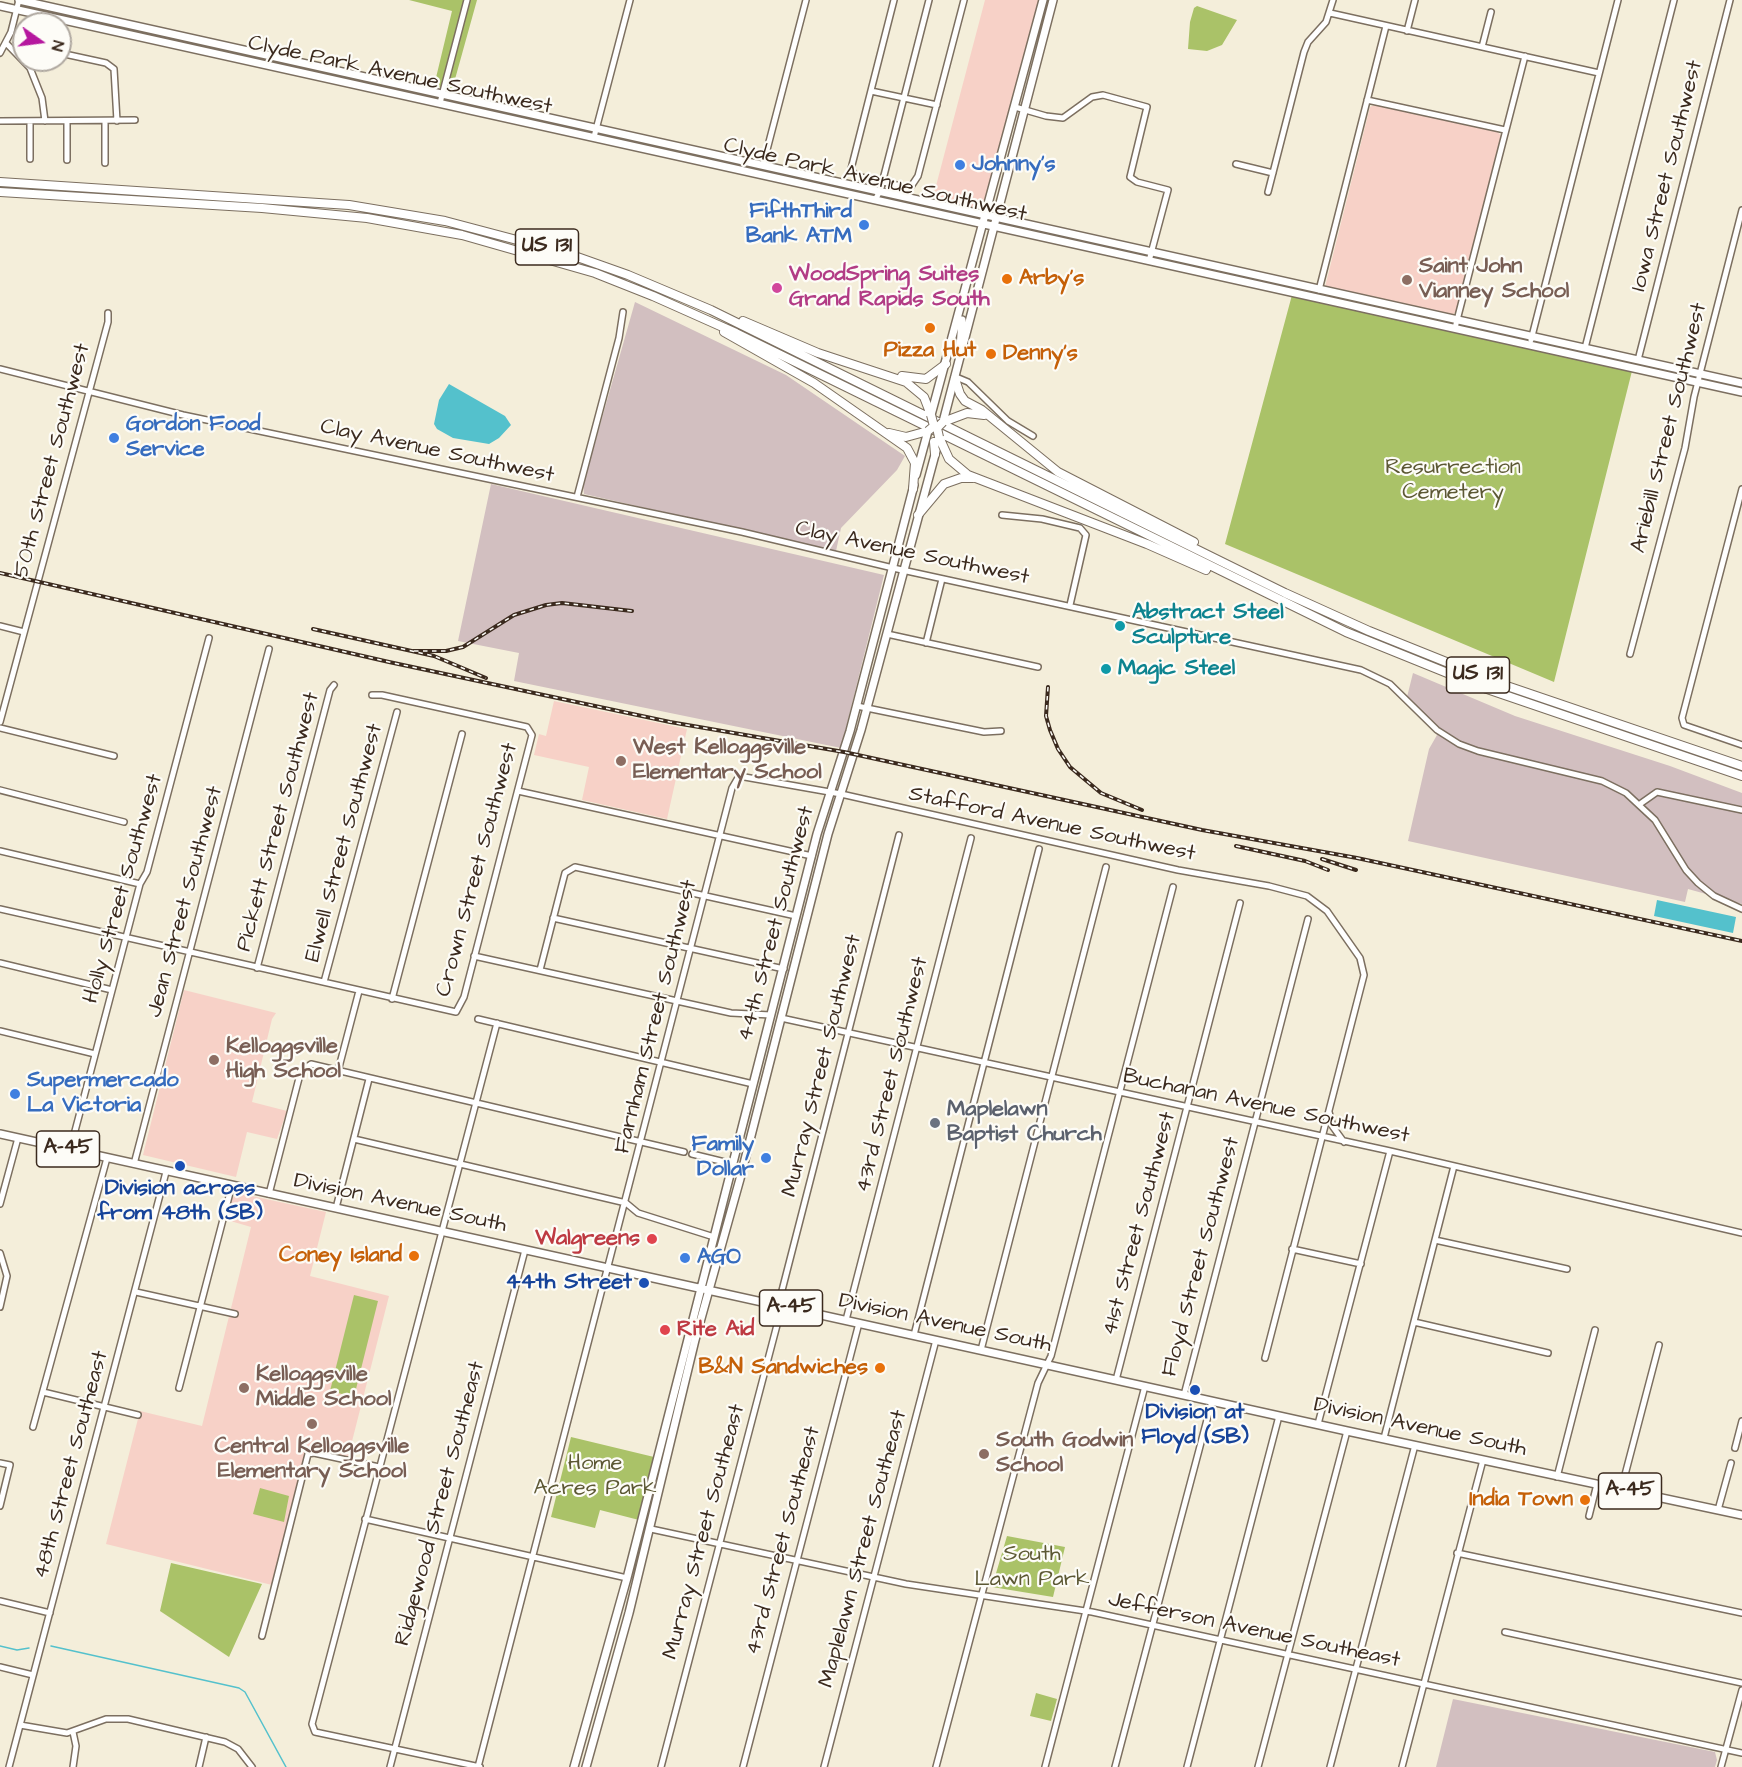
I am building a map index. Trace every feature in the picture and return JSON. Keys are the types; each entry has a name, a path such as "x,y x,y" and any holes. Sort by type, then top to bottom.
{"highway":[{"name":"US 131","path":"0,181 298,200 394,212 512,237 566,253 658,287 749,329 1234,568 1433,658 1742,765"},
{"name":"US 131","path":"0,192 302,210 397,222 524,251 612,279 684,309 1346,632 1446,673 1742,776"},
{"path":"658,287 818,353 909,383 920,392 931,411 936,431 956,467 984,482"},
{"path":"684,309 798,374 873,423 912,454 915,468 913,489"},
{"path":"875,370 923,380 932,377 946,364"},
{"path":"956,378 961,396 1058,472 1194,542 1234,568"},
{"path":"873,423 898,436 936,431 967,413 988,416"},
{"path":"935,454 936,431"},
{"path":"918,515 935,492 949,482 964,477 984,482 1147,544 1263,593"}],"main road":[{"name":"Clyde Park Avenue Southwest","path":"19,0 1742,383"},
{"name":"44th Street Southwest","path":"574,1767 627,1578 812,856 857,706 913,489 956,378 996,218 1043,0"},
{"name":"44th Street Southwest","path":"931,411 984,224 1053,0"},
{"name":"Clyde Park Avenue Southwest","path":"0,6 1742,392"},
{"path":"149,38 151,29"},
{"path":"271,65 273,56"},
{"path":"395,93 397,83"},
{"path":"681,156 699,157 702,151"},
{"path":"968,284 968,308 972,313"},
{"path":"961,311 962,353"},
{"name":"44th Street Southwest","path":"586,1767 635,1591 710,1289 795,964 935,454"},
{"path":"791,938 796,942 795,964"},
{"path":"746,1111 748,1120 754,1126"},
{"name":"Division Avenue South","path":"0,1134 1415,1446 1742,1515"},
{"path":"740,1137 748,1147"},
{"path":"733,1164 735,1174 740,1179"},
{"path":"632,1557 635,1566 640,1570"},
{"path":"627,1578 635,1591"}],"street":[{"path":"0,53 6,43 19,0"},
{"path":"440,103 467,0"},
{"path":"594,137 630,0"},
{"path":"763,165 806,0"},
{"path":"894,0 851,171 854,175 913,187 964,0"},
{"path":"875,200 880,192 929,0"},
{"path":"1268,192 1304,52 1330,13 1333,0"},
{"path":"1407,31 1415,0"},
{"path":"1529,345 1618,0"},
{"path":"1585,348 1674,0"},
{"name":"Iowa Street Southwest","path":"1638,360 1730,0"},
{"path":"1482,47 1491,12"},
{"path":"1330,13 1599,73"},
{"path":"1317,298 1386,26"},
{"path":"6,43 12,49"},
{"path":"72,56 106,63 114,69 117,120"},
{"path":"1455,328 1525,56"},
{"path":"32,72 42,98 45,121"},
{"path":"871,91 937,105"},
{"path":"1019,108 1063,118 1097,95 1147,107 1130,177 1137,182 1168,190 1149,261"},
{"path":"1367,100 1505,130"},
{"path":"0,121 135,120"},
{"path":"30,121 30,159"},
{"path":"67,121 68,160"},
{"path":"105,121 105,163"},
{"path":"1236,164 1273,173"},
{"name":"Ariebill Street Southwest","path":"1630,654 1685,448 1698,382 1742,210"},
{"path":"577,497 619,338 623,312"},
{"name":"50th Street Southwest","path":"0,722 2,704 24,632 108,313"},
{"name":"Clay Avenue Southwest","path":"0,369 252,430 742,532 942,579 1361,670 1390,684 1437,730 1459,744 1478,751 1602,781 1640,804 1655,820 1686,870 1698,883 1714,896 1742,909"},
{"path":"956,378 968,382 1008,421 1033,436"},
{"path":"1742,489 1682,722 1742,745"},
{"path":"1002,515 1042,519 1080,528 1086,535 1070,605"},
{"path":"926,643 942,579"},
{"path":"0,626 24,632"},
{"path":"887,634 1038,667"},
{"name":"Holly Street Southwest","path":"70,1150 125,939 140,884 147,873 209,638"},
{"name":"Jean Street Southwest","path":"134,1164 269,649"},
{"name":"Pickett Street Southwest","path":"256,968 330,690 334,685"},
{"name":"Crown Street Southwest","path":"372,696 382,695 527,727 532,735 462,1004 453,1013 392,999"},
{"path":"857,706 984,732 1001,731"},
{"name":"Elwell Street Southwest","path":"324,982 397,712"},
{"path":"0,728 114,756"},
{"path":"0,909 392,999 462,734"},
{"name":"Stafford Avenue Southwest","path":"739,776 841,794 1169,868 1298,893 1322,905 1362,962 1364,975 1264,1358"},
{"name":"Farnham Street Southwest","path":"479,1767 732,788 739,776"},
{"path":"0,790 124,822"},
{"path":"518,791 812,856"},
{"path":"1640,804 1657,792 1742,810"},
{"name":"Murray Street Southwest","path":"780,1306 899,835"},
{"name":"43rd Street Southwest","path":"846,1320 971,838"},
{"path":"914,1335 1039,849"},
{"path":"0,851 140,884"},
{"path":"981,1350 1106,867"},
{"path":"540,970 565,873 570,868 582,868 796,916"},
{"path":"936,1767 1038,1383 1051,1356 1173,886"},
{"name":"41st Street Southwest","path":"1116,1380 1240,903"},
{"path":"553,918 784,969"},
{"name":"Floyd Street Southwest","path":"1184,1395 1308,919"},
{"path":"474,956 731,1013 771,1016"},
{"path":"0,963 112,990"},
{"path":"338,1071 359,991"},
{"name":"Buchanan Avenue Southwest","path":"781,1018 1390,1151 1742,1233"},
{"path":"478,1019 753,1084"},
{"path":"479,1767 315,1732 313,1718 444,1232 497,1023"},
{"path":"0,1031 95,1054"},
{"path":"269,1194 297,1082 306,1065 311,1064 684,1152"},
{"path":"336,1208 369,1079"},
{"path":"1329,1110 1333,1127 1344,1142"},
{"path":"0,1204 18,1138"},
{"path":"354,1139 460,1166 626,1203 638,1213 714,1237"},
{"path":"1318,1424 1390,1151"},
{"path":"692,1154 733,1164"},
{"path":"33,1427 107,1158"},
{"path":"1384,1438 1454,1166"},
{"name":"48th Street Southeast","path":"9,1767 166,1172"},
{"path":"179,1388 232,1185"},
{"path":"1435,1240 1566,1269"},
{"path":"1292,1249 1360,1264"},
{"name":"Ridgewood Street Southeast","path":"390,1767 525,1250"},
{"path":"0,1253 7,1276 0,1307"},
{"path":"136,1292 235,1314"},
{"name":"Murray Street Southeast","path":"661,1767 780,1306"},
{"path":"1414,1322 1548,1353"},
{"name":"43rd Street Southeast","path":"742,1767 859,1323"},
{"path":"1557,1477 1595,1330"},
{"name":"Maplelawn Street Southeast","path":"824,1767 936,1340"},
{"path":"1622,1490 1659,1345"},
{"path":"1045,1767 1145,1386"},
{"path":"43,1392 138,1415"},
{"path":"1115,1767 1212,1401"},
{"path":"1187,1767 1279,1416"},
{"path":"1735,1448 1742,1421"},
{"path":"1258,1767 1347,1431"},
{"path":"1330,1767 1415,1446"},
{"path":"262,1636 309,1453 379,1467"},
{"path":"1402,1767 1483,1460"},
{"path":"0,1463 10,1465 0,1506"},
{"path":"1718,1510 1731,1463"},
{"path":"1589,1516 1597,1484"},
{"path":"365,1519 627,1578"},
{"name":"Jefferson Avenue Southeast","path":"651,1529 874,1577 1085,1611 1742,1753"},
{"path":"1457,1553 1742,1613"},
{"path":"0,1601 50,1613"},
{"path":"1504,1632 1742,1683"},
{"path":"0,1666 33,1675"},
{"path":"1721,1767 1742,1690"},
{"path":"20,1725 57,1733 74,1732 100,1720 117,1718 206,1737 238,1749 252,1767"},
{"path":"73,1767 76,1746 74,1732"},
{"path":"199,1767 206,1737"}],"shaded area":[{"path":"985,0 1040,0 985,202 978,209 932,201"},
{"path":"1376,104 1498,132 1501,136 1457,311 1452,315 1325,287 1370,107"},
{"path":"635,302 786,375 905,456 897,470 841,528 836,551 584,494 583,485"},
{"path":"491,484 884,575 841,748 514,681 519,653 458,641"},
{"path":"1413,673 1515,716 1670,766 1742,793 1742,904 1688,889 1685,902 1408,841 1429,749 1437,735 1406,701"},
{"name":"West Kelloggsville Elementary School","path":"554,701 687,729 667,819 582,800 589,767 534,755 539,734 546,736"},
{"name":"Kelloggsville High School","path":"184,990 276,1013 272,1019 252,1102 287,1111 277,1139 247,1132 236,1177 143,1155"},
{"name":"Kelloggsville Middle School","path":"238,1193 326,1212 310,1276 389,1296 348,1457 307,1449 272,1585 106,1544 140,1411 202,1426 251,1227 227,1220 232,1198"},
{"path":"1453,1699 1715,1752 1717,1760 1715,1767 1436,1767"}],"green space":[{"path":"409,0 477,0 452,90 434,86 452,11"},
{"path":"1197,6 1237,20 1222,45 1207,51 1188,49 1190,22 1194,8"},
{"name":"Resurrection Cemetery","path":"1292,295 1632,371 1554,682 1225,544"},
{"path":"354,1295 378,1301 354,1397 330,1391"},
{"name":"Home Acres Park","path":"571,1437 654,1457 639,1520 600,1510 595,1528 551,1517"},
{"path":"260,1488 289,1496 284,1522 253,1514"},
{"name":"South Lawn Park","path":"1007,1536 1065,1547 1053,1597 992,1587"},
{"path":"171,1563 262,1584 229,1657 160,1611"},
{"path":"1036,1693 1057,1699 1051,1721 1030,1716"}],"water":[{"path":"449,384 505,416 511,425 499,438 489,444 453,438 437,429 434,424 439,400"},
{"path":"1657,900 1736,917 1733,933 1654,916"}],"waterway":[{"path":"0,1646 17,1650 29,1648"},
{"path":"51,1646 239,1688 245,1692 286,1767"}],"railway":[{"path":"0,573 389,662 670,722 844,752 1202,830 1357,858 1742,941"},
{"path":"414,651 446,651 463,647 514,615 546,605 562,603 632,611"},
{"path":"313,629 434,656 486,678"},
{"path":"1048,687 1046,716 1058,749 1070,767 1101,793 1142,810"},
{"path":"1236,846 1305,861 1328,870"},
{"path":"1322,859 1356,870"}],"place":[{"name":"Johnny's","path":"960,165"},
{"name":"FifthThird Bank ATM","path":"864,225"},
{"name":"Arby's","path":"1007,279"},
{"name":"Saint John Vianney School","path":"1407,280"},
{"name":"WoodSpring Suites Grand Rapids South","path":"777,288"},
{"name":"Pizza Hut","path":"930,328"},
{"name":"Denny's","path":"991,354"},
{"name":"Gordon Food Service","path":"114,438"},
{"name":"Abstract Steel Sculpture","path":"1120,626"},
{"name":"Magic Steel","path":"1106,669"},
{"name":"West Kelloggsville Elementary School","path":"621,761"},
{"name":"Kelloggsville High School","path":"214,1060"},
{"name":"Supermercado La Victoria","path":"15,1094"},
{"name":"Maplelawn Baptist Church","path":"935,1123"},
{"name":"Family Dollar","path":"766,1158"},
{"name":"Division across from 48th (SB)","path":"180,1166"},
{"name":"Walgreens","path":"652,1239"},
{"name":"Coney Island","path":"414,1256"},
{"name":"AGO","path":"685,1258"},
{"name":"44th Street","path":"644,1283"},
{"name":"Rite Aid","path":"665,1330"},
{"name":"B&N Sandwiches","path":"880,1368"},
{"name":"Kelloggsville Middle School","path":"244,1388"},
{"name":"Division at Floyd (SB)","path":"1195,1390"},
{"name":"Central Kelloggsville Elementary School","path":"312,1424"},
{"name":"South Godwin School","path":"984,1454"},
{"name":"India Town","path":"1585,1500"}]}
